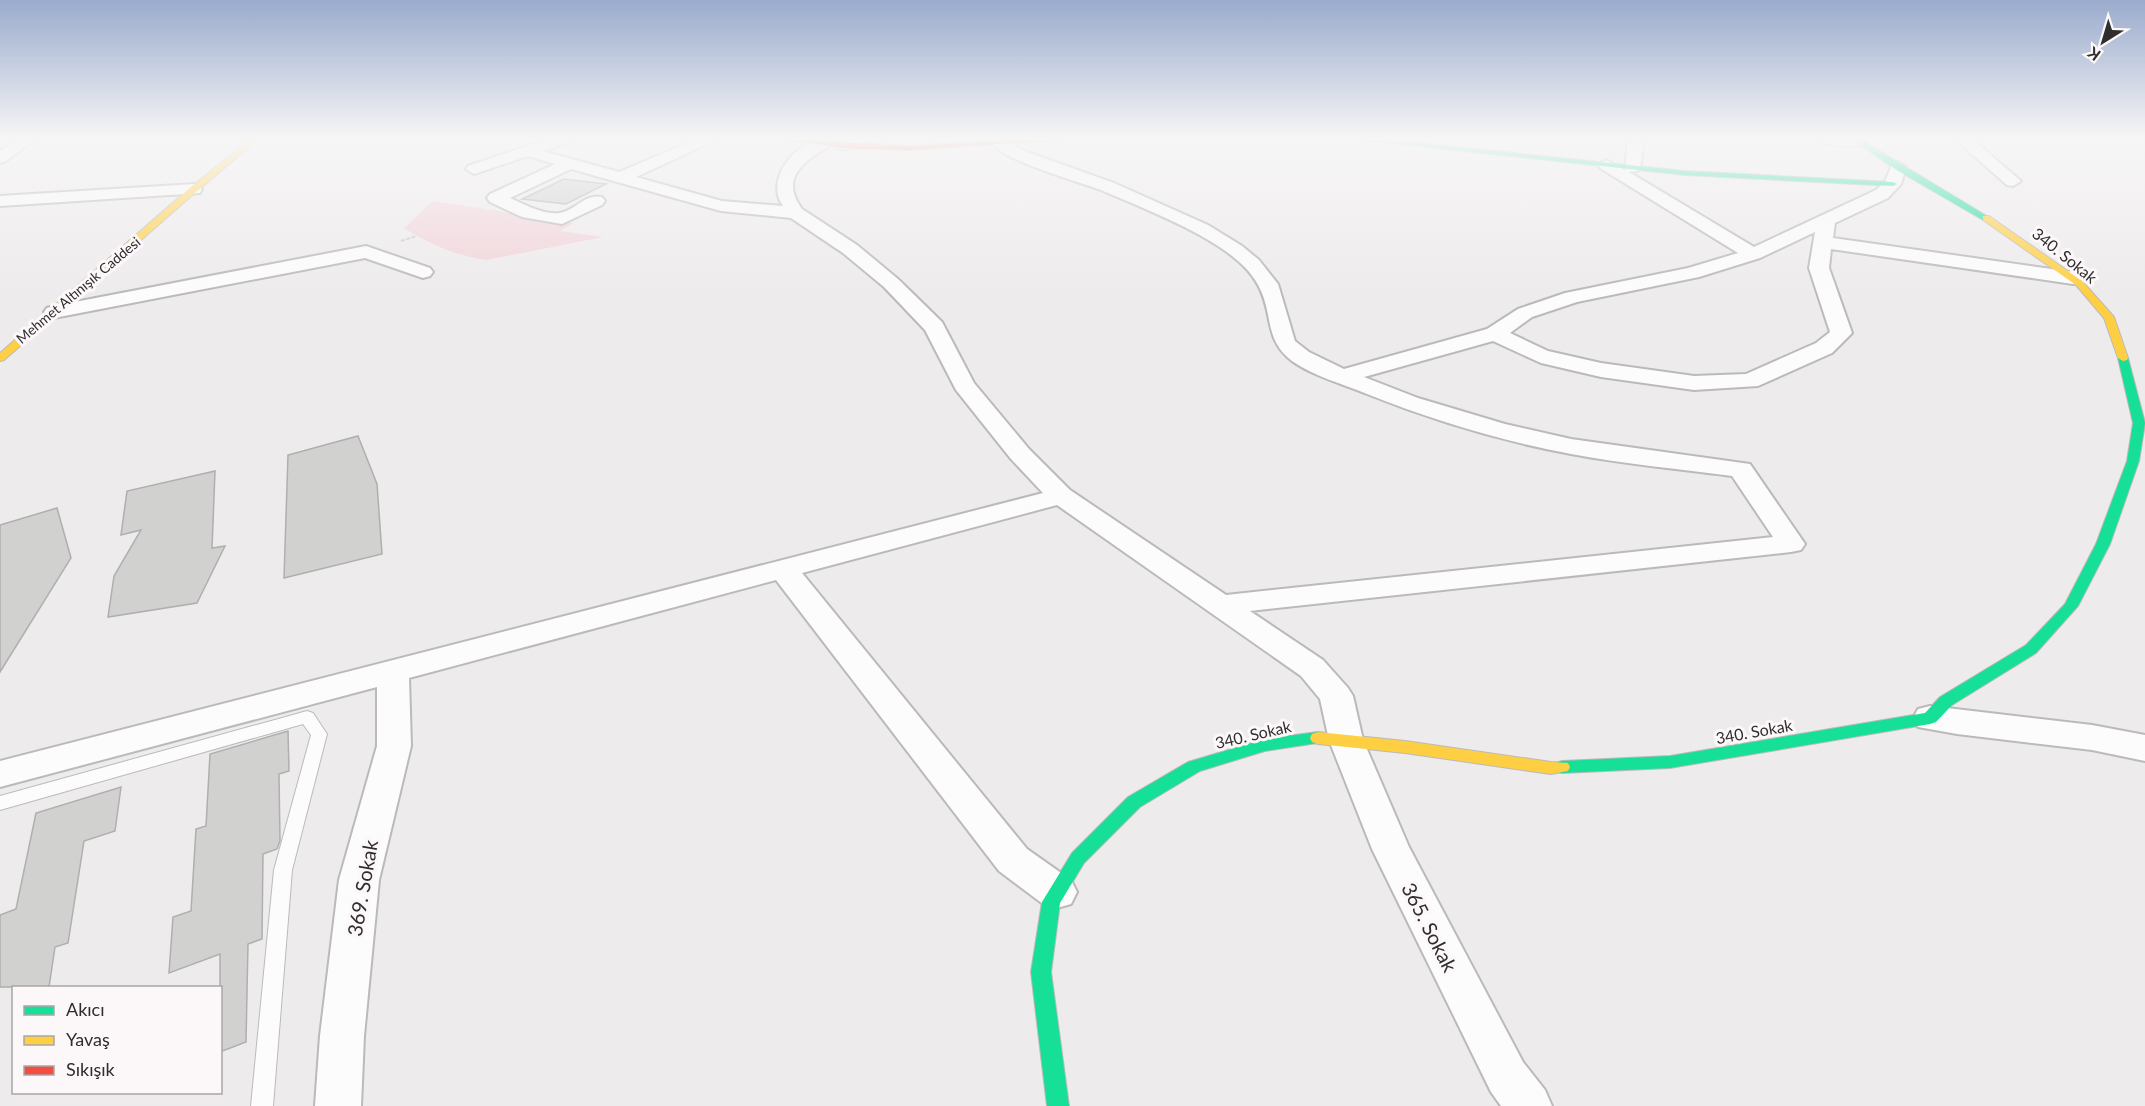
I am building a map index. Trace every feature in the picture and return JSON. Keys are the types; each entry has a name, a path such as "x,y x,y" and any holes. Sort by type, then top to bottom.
{"street":[{"path":"0,201 169,191"},
{"name":"Mehmet Altınışık Caddesi","path":"0,357 193,191"},
{"path":"512,191 496,198 528,213 562,219 596,201"},
{"path":"665,191 721,206 796,213"},
{"path":"785,191 788,202 796,213"},
{"path":"1116,191 1202,229 1252,264 1268,284 1285,343 1301,357 1342,376 1421,406 1498,430 1570,447 1741,469 1791,544 1220,605"},
{"path":"1648,191 1753,254"},
{"path":"1342,376 1495,334 1525,312 1572,297 1692,273 1824,231 1884,191"},
{"name":"340. Sokak","path":"1058,1106 1041,972 1051,902 1078,858 1134,802 1194,766 1265,745 1309,738 1370,741 1451,755 1551,768 1670,762 1930,718 1946,701 2031,649 2071,606 2103,544 2133,461 2139,423 2128,371 2109,317 2073,278 1972,208 1930,191"},
{"name":"365. Sokak","path":"796,213 850,249 891,283 934,327 964,385 1020,454 1061,496 1312,668 1336,696 1346,740 1391,849 1507,1077 1529,1106"},
{"path":"1824,231 2073,278"},
{"path":"1495,334 1541,356 1601,370 1694,383 1750,381 1824,348 1841,333 1819,268 1824,231"},
{"path":"54,312 366,252 423,272"},
{"path":"0,774 1061,496"},
{"path":"783,569 1013,860 1057,892"},
{"name":"369. Sokak","path":"338,1106 342,1036 359,880 394,746 393,671"},
{"path":"1930,718 1979,726 2107,739 2145,748"}],"lane":[{"path":"0,803 307,717 319,734 283,870 262,1106"}],"shaded area":[{"path":"433,201 574,223 560,231 603,237 486,260 465,256 444,249 404,228"}],"building":[{"path":"540,191 593,191 566,204 522,199"},
{"path":"358,436 377,484 382,554 284,578 288,455"},
{"path":"215,471 212,548 225,546 197,603 108,617 114,576 141,530 121,535 127,491"},
{"path":"57,508 71,558 0,672 0,525"},
{"path":"288,731 289,771 279,774 280,841 277,849 263,854 262,939 248,944 246,1042 222,1051 220,954 169,973 173,917 191,911 196,829 206,826 210,754"},
{"path":"121,787 115,831 84,841 68,943 55,947 49,986 0,987 0,915 16,909 36,813"}],"traffic: fast":[{"path":"1939,191 1986,218"},
{"path":"1562,767 1670,762 1930,718 1946,701 2031,649 2071,606 2103,544 2133,461 2139,423 2123,358"},
{"path":"1058,1106 1041,972 1051,902 1078,858 1134,802 1194,766 1265,745 1318,738"}],"traffic: slow":[{"path":"0,358 192,191"},
{"path":"1986,218 2079,283 2109,317 2123,358"},
{"path":"1318,738 1405,747 1551,768 1562,767"}]}
